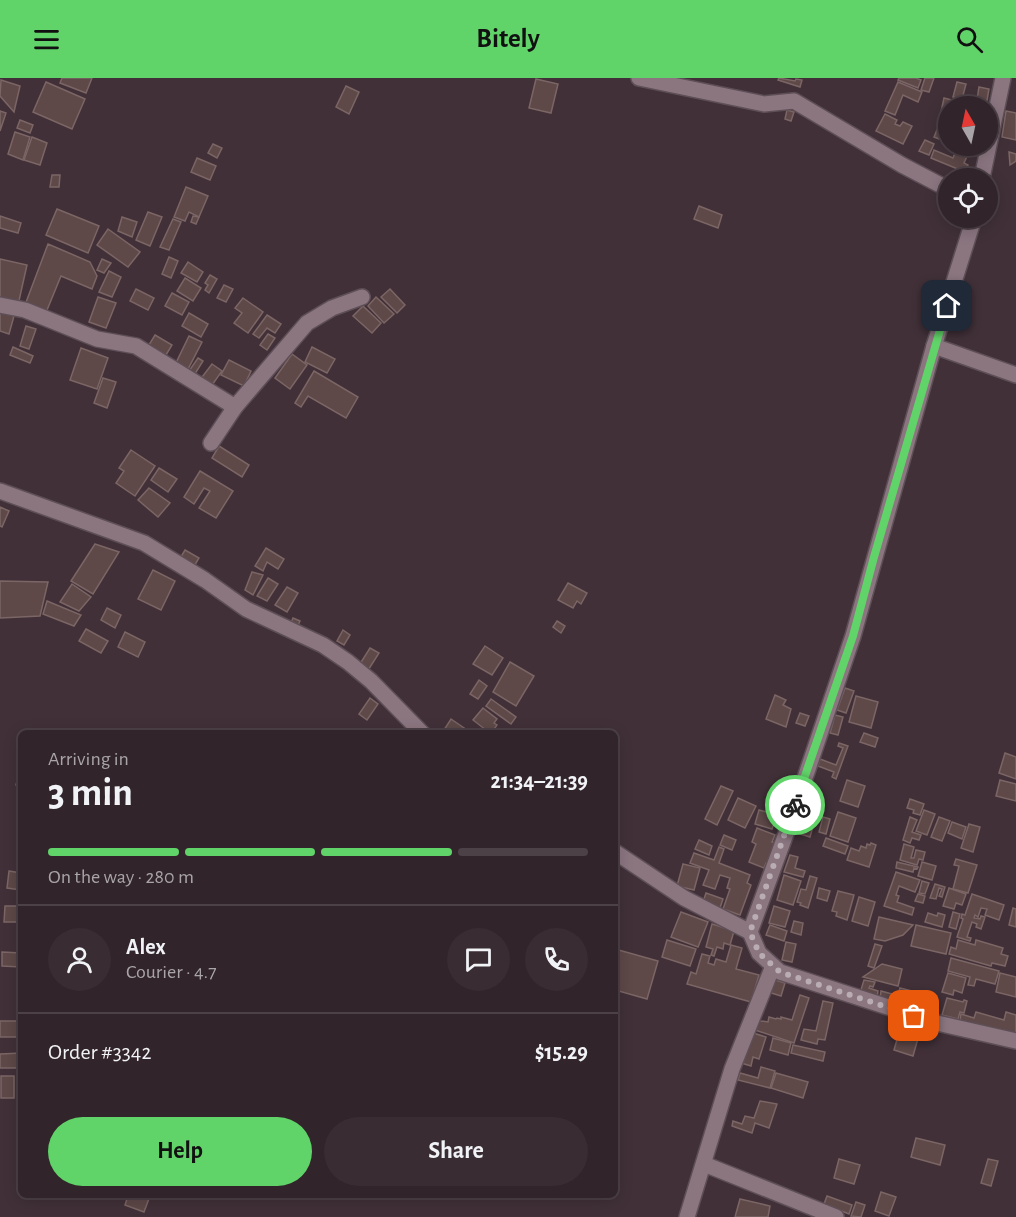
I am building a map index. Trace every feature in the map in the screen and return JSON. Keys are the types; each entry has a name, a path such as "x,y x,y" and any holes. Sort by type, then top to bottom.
{"street":[{"path":"639,78 764,104 794,101 938,184"},
{"path":"984,168 1003,78"},
{"path":"750,932 853,636 934,346 971,228"},
{"path":"211,444 235,407 307,323 332,308 362,297"},
{"path":"0,305 25,310 97,339 136,346 235,407"},
{"path":"934,346 1016,375"},
{"path":"0,491 144,543 205,580 246,609 323,645 371,681 419,730"},
{"path":"618,854 684,898 750,932 759,953 780,972 937,1023 1016,1041"},
{"path":"687,1217 732,1070 773,966"},
{"path":"704,1164 836,1217"}],"building":[{"path":"62,78 92,78 86,93 60,83"},
{"path":"779,78 802,80 800,87 778,80"},
{"path":"899,78 921,80 918,88 898,80"},
{"path":"925,78 934,78 929,92 921,90"},
{"path":"536,79 558,84 551,113 529,108"},
{"path":"1,80 20,86 14,112 0,96"},
{"path":"46,82 85,99 72,129 33,112"},
{"path":"898,82 922,92 918,102 903,95 895,115 885,111"},
{"path":"957,82 966,84 963,96 953,96"},
{"path":"346,86 359,92 349,114 336,107"},
{"path":"979,87 989,89 988,96 978,96"},
{"path":"787,110 794,112 791,121 785,119"},
{"path":"0,111 6,113 0,131"},
{"path":"1006,111 1016,113 1016,140 1002,137"},
{"path":"885,114 897,120 895,124 900,126 903,122 912,126 903,144 876,131"},
{"path":"20,120 33,125 30,133 17,128"},
{"path":"15,132 30,137 23,160 8,154"},
{"path":"32,137 47,143 40,165 24,160"},
{"path":"925,140 934,144 929,155 919,151"},
{"path":"213,144 222,148 217,158 208,153"},
{"path":"934,150 938,152 938,156 953,158 954,156 967,156 964,163 968,165 967,168 955,168 931,158"},
{"path":"1009,152 1016,154 1016,161 1010,165"},
{"path":"197,158 216,166 210,180 191,172"},
{"path":"52,175 60,175 59,187 50,187"},
{"path":"186,187 208,196 199,217 189,212 185,221 174,217"},
{"path":"699,206 722,215 718,228 694,219"},
{"path":"57,209 99,226 88,253 46,235"},
{"path":"148,212 162,217 150,246 136,240"},
{"path":"0,216 21,223 18,233 0,228"},
{"path":"193,216 199,217 196,224 191,222"},
{"path":"122,217 137,222 132,237 118,231"},
{"path":"173,219 181,222 169,250 160,247"},
{"path":"108,229 140,252 128,267 97,245"},
{"path":"48,244 90,262 97,276 92,289 61,276 45,315 25,305"},
{"path":"169,257 178,261 171,278 162,274"},
{"path":"0,259 27,265 18,305 0,301"},
{"path":"102,259 111,263 104,273 97,270"},
{"path":"188,262 203,272 197,282 181,273"},
{"path":"109,271 121,277 112,297 99,292"},
{"path":"210,275 217,279 209,293 205,290 208,285 205,283"},
{"path":"185,278 201,288 193,301 177,291"},
{"path":"224,285 233,289 226,302 217,298"},
{"path":"136,289 154,298 148,310 130,301"},
{"path":"390,289 405,305 397,313 381,297"},
{"path":"172,293 189,302 182,315 165,306"},
{"path":"98,297 116,303 106,328 89,322"},
{"path":"376,297 394,314 384,323 368,306"},
{"path":"243,298 263,312 248,333 234,323 242,313 235,308"},
{"path":"363,306 381,323 372,333 353,316"},
{"path":"0,312 14,316 9,334 0,331"},
{"path":"189,313 208,324 201,337 182,326"},
{"path":"267,315 281,324 275,333 267,328 259,338 253,334"},
{"path":"26,326 36,329 29,349 20,346"},
{"path":"268,334 275,338 267,350 260,345"},
{"path":"155,335 172,345 166,355 157,350 154,356 142,341 149,345"},
{"path":"189,336 202,342 186,373 174,367"},
{"path":"13,347 33,356 30,363 10,355"},
{"path":"312,347 335,359 327,373 305,362"},
{"path":"81,348 108,358 97,389 70,380"},
{"path":"292,354 307,365 290,389 275,378"},
{"path":"198,358 203,361 193,377 187,374"},
{"path":"229,360 251,371 244,386 221,375"},
{"path":"212,364 222,371 210,388 199,381"},
{"path":"314,371 358,397 346,418 308,396 301,407 295,403"},
{"path":"103,378 116,382 107,408 94,403"},
{"path":"219,446 249,465 242,477 212,458"},
{"path":"131,450 155,466 135,496 116,483 124,471 119,468"},
{"path":"159,468 177,479 168,492 151,480"},
{"path":"200,471 233,491 216,518 199,508 210,491 204,488 194,504 184,497"},
{"path":"149,488 170,503 158,517 138,500"},
{"path":"0,507 9,511 2,527 0,526"},
{"path":"95,544 119,552 93,594 71,581"},
{"path":"266,548 284,559 278,569 267,562 263,571 255,566"},
{"path":"185,550 199,558 193,568 179,560"},
{"path":"153,570 175,581 161,610 138,599"},
{"path":"252,572 263,575 253,595 245,590"},
{"path":"268,578 278,584 267,601 257,596"},
{"path":"0,581 48,582 40,616 0,618"},
{"path":"568,583 587,593 581,604 577,601 573,608 558,600"},
{"path":"72,584 91,597 79,611 60,602"},
{"path":"287,587 298,593 287,612 275,605"},
{"path":"47,601 81,615 74,626 43,614"},
{"path":"107,608 121,615 115,628 101,620"},
{"path":"293,618 300,621 296,630 289,627"},
{"path":"557,621 565,626 561,633 553,627"},
{"path":"86,629 108,641 101,653 79,641"},
{"path":"343,630 350,635 344,645 337,641"},
{"path":"125,632 145,642 138,657 118,647"},
{"path":"485,646 503,658 492,675 473,664"},
{"path":"370,648 379,653 367,672 358,667"},
{"path":"510,662 534,676 516,706 493,692"},
{"path":"479,680 487,686 478,699 470,694"},
{"path":"845,688 854,691 846,713 837,710"},
{"path":"775,695 786,700 783,705 791,709 786,727 766,719"},
{"path":"856,696 878,702 871,728 849,722"},
{"path":"370,698 378,704 367,720 359,714"},
{"path":"491,699 516,717 511,724 486,706"},
{"path":"483,708 497,719 494,723 497,725 494,730 486,730 473,720"},
{"path":"800,713 809,716 805,726 796,723"},
{"path":"835,715 843,717 838,735 830,733"},
{"path":"451,719 467,730 444,730"},
{"path":"864,733 878,738 875,747 860,742"},
{"path":"839,743 848,746 836,779 832,777 834,772 818,766 820,759 836,765 843,748 838,746"},
{"path":"1005,753 1016,757 1016,779 999,773"},
{"path":"847,780 865,786 858,807 840,801"},
{"path":"1000,780 1016,784 1016,801 996,796"},
{"path":"721,786 733,791 717,825 705,819"},
{"path":"809,797 815,799 813,808 821,811 818,819 804,814"},
{"path":"738,798 756,806 745,828 728,820"},
{"path":"910,799 924,804 920,815 907,808"},
{"path":"759,810 777,815 772,829 755,824"},
{"path":"924,810 935,814 927,835 916,831"},
{"path":"838,812 856,818 848,842 830,836"},
{"path":"823,817 830,819 826,834 819,832"},
{"path":"910,817 917,820 912,832 921,835 919,840 912,838 910,843 903,840"},
{"path":"939,817 950,821 942,841 931,837"},
{"path":"802,820 814,823 810,837 797,833"},
{"path":"952,822 966,827 962,839 948,833"},
{"path":"969,824 980,827 973,852 961,848"},
{"path":"757,828 775,835 772,842 776,843 770,864 766,863 764,868 749,862 756,844 752,842"},
{"path":"724,835 736,840 732,850 720,845"},
{"path":"826,838 848,846 845,854 823,846"},
{"path":"699,840 712,846 709,855 695,849"},
{"path":"867,844 876,845 869,867 847,860 851,848 859,851 861,846 866,848"},
{"path":"904,844 914,847 911,858 914,858 916,850 925,852 923,860 919,859 917,865 900,860"},
{"path":"719,847 724,849 719,863 750,875 747,883 751,885 740,915 723,909 730,889 727,888 730,878 720,875 715,889 703,885 709,870 690,863 694,853 714,860"},
{"path":"790,855 798,857 795,868 805,871 803,877 784,872"},
{"path":"956,859 977,865 968,893 953,889 959,866 954,865"},
{"path":"897,862 918,867 914,868 913,872 896,868"},
{"path":"922,862 936,866 932,880 918,876"},
{"path":"683,864 700,868 694,890 677,886"},
{"path":"9,871 18,872 18,890 7,888"},
{"path":"896,872 920,880 915,892 899,886 896,895 899,896 897,902 914,908 912,915 884,906"},
{"path":"784,875 801,881 793,905 777,900"},
{"path":"810,876 817,878 808,908 797,902 801,889 806,890"},
{"path":"922,881 929,883 925,894 919,893"},
{"path":"935,884 945,887 942,897 939,896 942,889 939,888 936,899 930,898"},
{"path":"819,888 830,891 827,901 817,898"},
{"path":"949,888 966,894 962,905 956,903 954,909 943,906"},
{"path":"838,891 854,895 847,920 836,916 837,912 832,911"},
{"path":"706,893 723,899 720,908 703,902"},
{"path":"918,894 925,896 923,903 915,901"},
{"path":"972,894 1004,905 999,920 985,915 987,909 981,908 978,917 975,915 974,918 985,917 981,929 972,922 967,937 971,938 970,941 957,937 963,919 962,914 965,915"},
{"path":"859,897 875,902 868,926 852,921"},
{"path":"5,906 18,906 18,922 4,922"},
{"path":"774,906 790,911 785,927 769,923"},
{"path":"1013,908 1016,909 1016,927 1009,925"},
{"path":"681,912 708,922 698,947 671,937"},
{"path":"953,912 960,914 956,929 949,927"},
{"path":"928,913 937,916 938,913 945,915 942,927 925,922"},
{"path":"879,917 913,925 903,935 885,941 874,939"},
{"path":"794,921 803,923 801,935 791,932"},
{"path":"712,924 741,933 734,931 730,945 724,943 723,949 717,947 714,956 711,955 713,949 706,947"},
{"path":"770,925 787,931 784,941 766,935"},
{"path":"916,925 951,933 946,954 911,946"},
{"path":"667,940 696,949 690,966 662,957"},
{"path":"958,940 975,945 976,940 1003,948 1001,954 1008,956 1005,966 992,963 991,966 949,954 951,947 956,949"},
{"path":"786,942 796,944 792,962 782,960"},
{"path":"875,944 882,946 874,968 868,966"},
{"path":"731,945 742,948 736,969 759,975 751,1002 687,984 691,972 696,974 702,954 710,956 708,963 714,965 716,959 726,962"},
{"path":"618,950 658,961 647,999 618,991"},
{"path":"2,952 18,953 18,967 2,966"},
{"path":"951,958 999,971 995,984 976,979 974,986 968,985 970,977 948,971"},
{"path":"882,964 902,969 898,986 863,977"},
{"path":"948,973 966,978 962,993 954,990 953,995 942,992"},
{"path":"1000,973 1016,977 1016,997 996,992"},
{"path":"769,978 785,983 781,996 765,991"},
{"path":"864,980 875,982 873,987 869,988 878,991 877,997 860,993"},
{"path":"900,988 936,997 932,1013 896,1003"},
{"path":"881,991 896,995 895,1002 880,998"},
{"path":"800,995 809,998 794,1043 752,1029 755,1020 768,1022 769,1017 781,1019 781,1017 792,1020"},
{"path":"947,998 967,1001 964,1013 960,1012 958,1019 942,1015"},
{"path":"823,1001 833,1003 825,1040 818,1039 817,1044 801,1040 804,1029 816,1031"},
{"path":"976,1012 1004,1020 1006,1012 1016,1015 1016,1036 960,1020 961,1014 974,1018"},
{"path":"0,1021 18,1021 18,1037 0,1037"},
{"path":"902,1022 921,1028 913,1056 894,1050"},
{"path":"750,1032 766,1037 759,1059 753,1057 751,1066 741,1063"},
{"path":"773,1038 791,1043 788,1055 770,1050"},
{"path":"793,1045 825,1052 823,1061 791,1053"},
{"path":"18,1053 18,1068 0,1068 0,1054"},
{"path":"761,1067 775,1071 770,1088 738,1080 740,1073 758,1078"},
{"path":"776,1073 808,1082 803,1098 771,1088"},
{"path":"1,1076 14,1076 14,1098 1,1098"},
{"path":"760,1101 777,1104 769,1128 755,1123 752,1133 732,1126 733,1121 742,1124 745,1116 754,1118"},
{"path":"916,1138 945,1145 940,1165 911,1157"},
{"path":"839,1159 860,1165 854,1184 834,1178"},
{"path":"988,1159 998,1161 991,1186 981,1183"},
{"path":"881,1192 896,1197 889,1216 875,1211"},
{"path":"827,1196 852,1205 849,1214 824,1204"},
{"path":"127,1198 149,1198 144,1212 125,1205"},
{"path":"740,1199 770,1206 768,1217 735,1217"},
{"path":"856,1202 865,1205 861,1217 851,1216"}],"way so far":[{"path":"795,805 750,932 759,953 780,972 914,1016"}],"route":[{"path":"795,805 853,636 947,306"}]}
